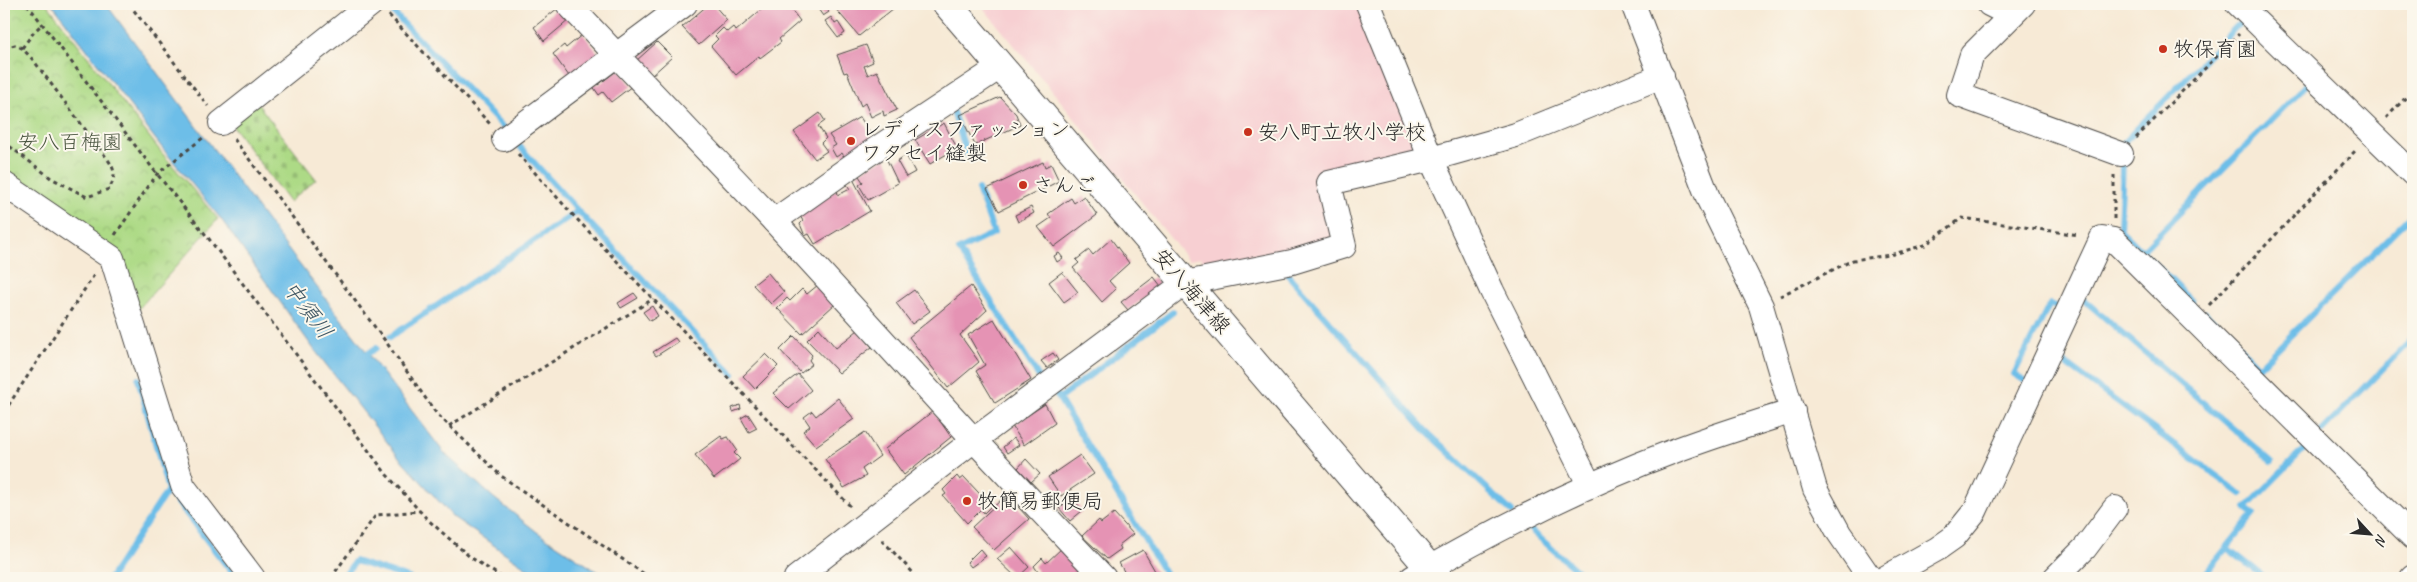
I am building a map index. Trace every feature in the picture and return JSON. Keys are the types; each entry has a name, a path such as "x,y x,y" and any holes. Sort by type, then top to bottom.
{"main road":[{"name":"安八海津線","path":"947,4 1185,283 1426,575"}],"street":[{"path":"568,4 774,221 974,440 1104,578"},
{"path":"504,139 685,4"},
{"path":"1368,4 1431,159 1492,291 1590,486"},
{"path":"1633,4 1708,200 1761,306 1815,489 1839,533 1870,578"},
{"path":"1989,4 2017,10"},
{"path":"217,127 378,7"},
{"path":"2017,10 1972,56 1959,95 2121,154"},
{"path":"2246,11 2413,174"},
{"path":"774,221 1000,67"},
{"path":"796,578 974,440 1185,283 1292,262 1344,246 1329,183 1431,159 1516,135 1662,76"},
{"path":"4,184 112,258 183,486 253,578"},
{"path":"1885,578 1937,549 1954,536 1975,510 2108,239 2194,320 2413,537"},
{"path":"1426,575 1519,518 1590,486 1674,451 1792,411"},
{"path":"2055,578 2085,548 2115,508"}],"path":[{"path":"27,4 209,239 387,475 420,511 470,557 503,578"},
{"path":"129,4 217,127 386,342 436,413 501,476 650,578"},
{"path":"378,7 504,139 653,300 918,578"},
{"path":"1761,306 1853,260 1890,255 1925,245 1962,218 2108,239 2114,162 2246,11"},
{"path":"22,48 34,32 43,24"},
{"path":"4,48 15,45 22,48 34,61 115,170 114,180 109,189 87,197 50,178 4,142"},
{"path":"2194,320 2413,90"},
{"path":"4,412 157,174 217,127"},
{"path":"449,426 653,300"},
{"path":"331,578 376,515 420,511"}],"shaded area":[{"name":"安八町立牧小学校","path":"980,4 1358,4 1417,149 1413,156 1320,178 1333,233 1329,241 1234,263 1206,266 1201,258 1188,260"}],"green space":[{"name":"安八百梅園","path":"4,4 47,4 161,152 218,219 134,314 116,255 4,178"},
{"path":"257,103 316,179 289,202 231,124"}],"water":[{"name":"中須川","path":"52,4 106,4 293,256 445,454 494,498 537,532 607,578 541,578 453,517 398,456 313,348 221,219 163,149"}],"building":[{"path":"709,4 713,4 727,20 699,45 682,27"},
{"path":"768,4 787,4 800,21 779,39 781,42 760,58 759,56 736,75 711,46 718,39 715,36 723,28 727,32 733,27 736,31"},
{"path":"838,4 899,4 859,36 834,7"},
{"path":"823,5 829,12 823,16 818,9"},
{"path":"558,8 569,20 544,41 534,27"},
{"path":"831,17 835,24 838,22 845,33 838,38 825,21"},
{"path":"583,34 599,54 569,76 553,54 564,45 566,48"},
{"path":"657,42 672,57 651,76 636,61"},
{"path":"866,45 873,62 864,66 868,75 877,71 897,110 884,116 883,111 871,117 865,103 861,106 847,72 844,73 837,55"},
{"path":"619,69 632,86 611,102 603,92 599,95 592,85 596,81 598,85"},
{"path":"1000,97 1016,114 1020,125 975,145 960,115"},
{"path":"820,113 825,121 818,126 826,138 821,143 827,151 815,159 794,132"},
{"name":"レディスファッション ワタセイ縫製","path":"860,117 873,137 845,158 842,153 836,157 831,148 836,145 829,135"},
{"path":"944,123 957,148 930,164 915,140"},
{"path":"906,155 915,172 906,177 897,161"},
{"path":"886,158 898,183 868,200 859,185 863,182 857,173"},
{"name":"さんご","path":"1043,162 1045,167 1051,164 1059,181 999,211 987,189"},
{"path":"853,179 870,211 815,244 809,234 805,236 800,224 803,221 799,214 837,189 838,195 850,189 846,183"},
{"path":"1084,196 1097,215 1054,247 1038,227 1051,218 1048,214 1071,198 1074,203"},
{"path":"1031,207 1034,213 1018,222 1015,215"},
{"path":"1111,239 1129,263 1109,281 1116,289 1102,302 1073,268 1079,263 1076,260 1089,250 1093,255"},
{"path":"1059,253 1063,258 1057,262 1054,256"},
{"path":"1062,272 1078,292 1064,302 1049,282"},
{"path":"768,273 784,292 771,304 753,285"},
{"path":"1154,277 1161,286 1128,310 1121,302"},
{"path":"818,285 835,304 802,334 777,308 787,298 790,301 802,289 807,294"},
{"path":"971,286 987,310 960,335 979,362 948,388 909,337"},
{"path":"914,290 930,311 912,324 896,303"},
{"path":"634,293 638,298 621,308 618,303"},
{"path":"652,306 658,316 650,321 643,312"},
{"path":"994,319 1031,380 995,403 976,371 985,365 968,335"},
{"path":"819,328 836,348 858,330 872,347 839,373 807,340"},
{"path":"794,336 812,355 809,360 812,364 801,373 780,350"},
{"path":"675,338 678,342 656,356 653,352"},
{"path":"1053,353 1058,360 1047,368 1041,361"},
{"path":"766,354 778,366 755,389 743,376"},
{"path":"798,374 811,390 789,409 773,393"},
{"path":"838,398 854,419 816,446 803,431 810,426 804,417 812,411 816,416"},
{"path":"1045,404 1055,423 1024,445 1012,426"},
{"path":"740,405 741,409 733,412 732,408"},
{"path":"933,411 951,437 904,475 885,449"},
{"path":"748,414 757,428 749,432 741,418"},
{"path":"865,432 880,456 862,469 866,476 844,488 825,459"},
{"path":"721,436 723,439 728,437 737,450 734,453 740,459 714,479 695,455"},
{"path":"1014,438 1019,445 1007,453 1003,447"},
{"path":"1080,455 1094,474 1061,496 1048,477"},
{"path":"1026,459 1040,474 1031,482 1018,468"},
{"name":"牧簡易郵便局","path":"957,476 960,480 964,477 991,506 984,513 981,509 967,523 943,496 946,494 943,490"},
{"path":"1073,497 1082,511 1070,521 1059,508"},
{"path":"1010,498 1029,519 994,550 972,527 1001,500 1003,504"},
{"path":"1114,513 1133,534 1119,545 1121,549 1107,559 1082,536 1099,520 1101,523"},
{"path":"1011,547 1029,567 1017,578 997,559"},
{"path":"1063,547 1086,573 1081,578 1031,578 1038,572 1034,566 1042,558 1046,563"},
{"path":"980,549 986,556 971,567 967,562"},
{"path":"1143,550 1159,578 1128,578 1119,563"}],"waterway":[{"path":"385,4 507,131"},
{"path":"2121,145 2241,22"},
{"path":"2142,251 2307,84"},
{"path":"952,109 968,157"},
{"path":"390,337 578,211 513,139"},
{"path":"2123,164 2120,229 2192,301"},
{"path":"978,189 994,233 959,250 1039,377"},
{"path":"578,211 733,374"},
{"path":"2206,313 2259,367 2413,214"},
{"path":"1288,275 1426,431 1512,512"},
{"path":"2084,300 2272,462"},
{"path":"2025,381 2014,374 2050,304 2059,308"},
{"path":"1060,398 1173,312"},
{"path":"2322,431 2413,338"},
{"path":"363,357 376,348"},
{"path":"2060,348 2063,362 2241,494"},
{"path":"138,379 168,490 236,578"},
{"path":"1055,392 1168,578"},
{"path":"2202,578 2254,514 2246,508 2309,444"},
{"path":"110,578 168,490"},
{"path":"1522,522 1585,578"},
{"path":"2227,548 2266,578"},
{"path":"343,578 355,561 409,578"}],"place":[{"name":"牧保育園","path":"2163,49"},
{"name":"安八町立牧小学校","path":"1248,132"},
{"name":"レディスファッション ワタセイ縫製","path":"851,141"},
{"name":"さんご","path":"1023,185"},
{"name":"牧簡易郵便局","path":"967,501"}]}
